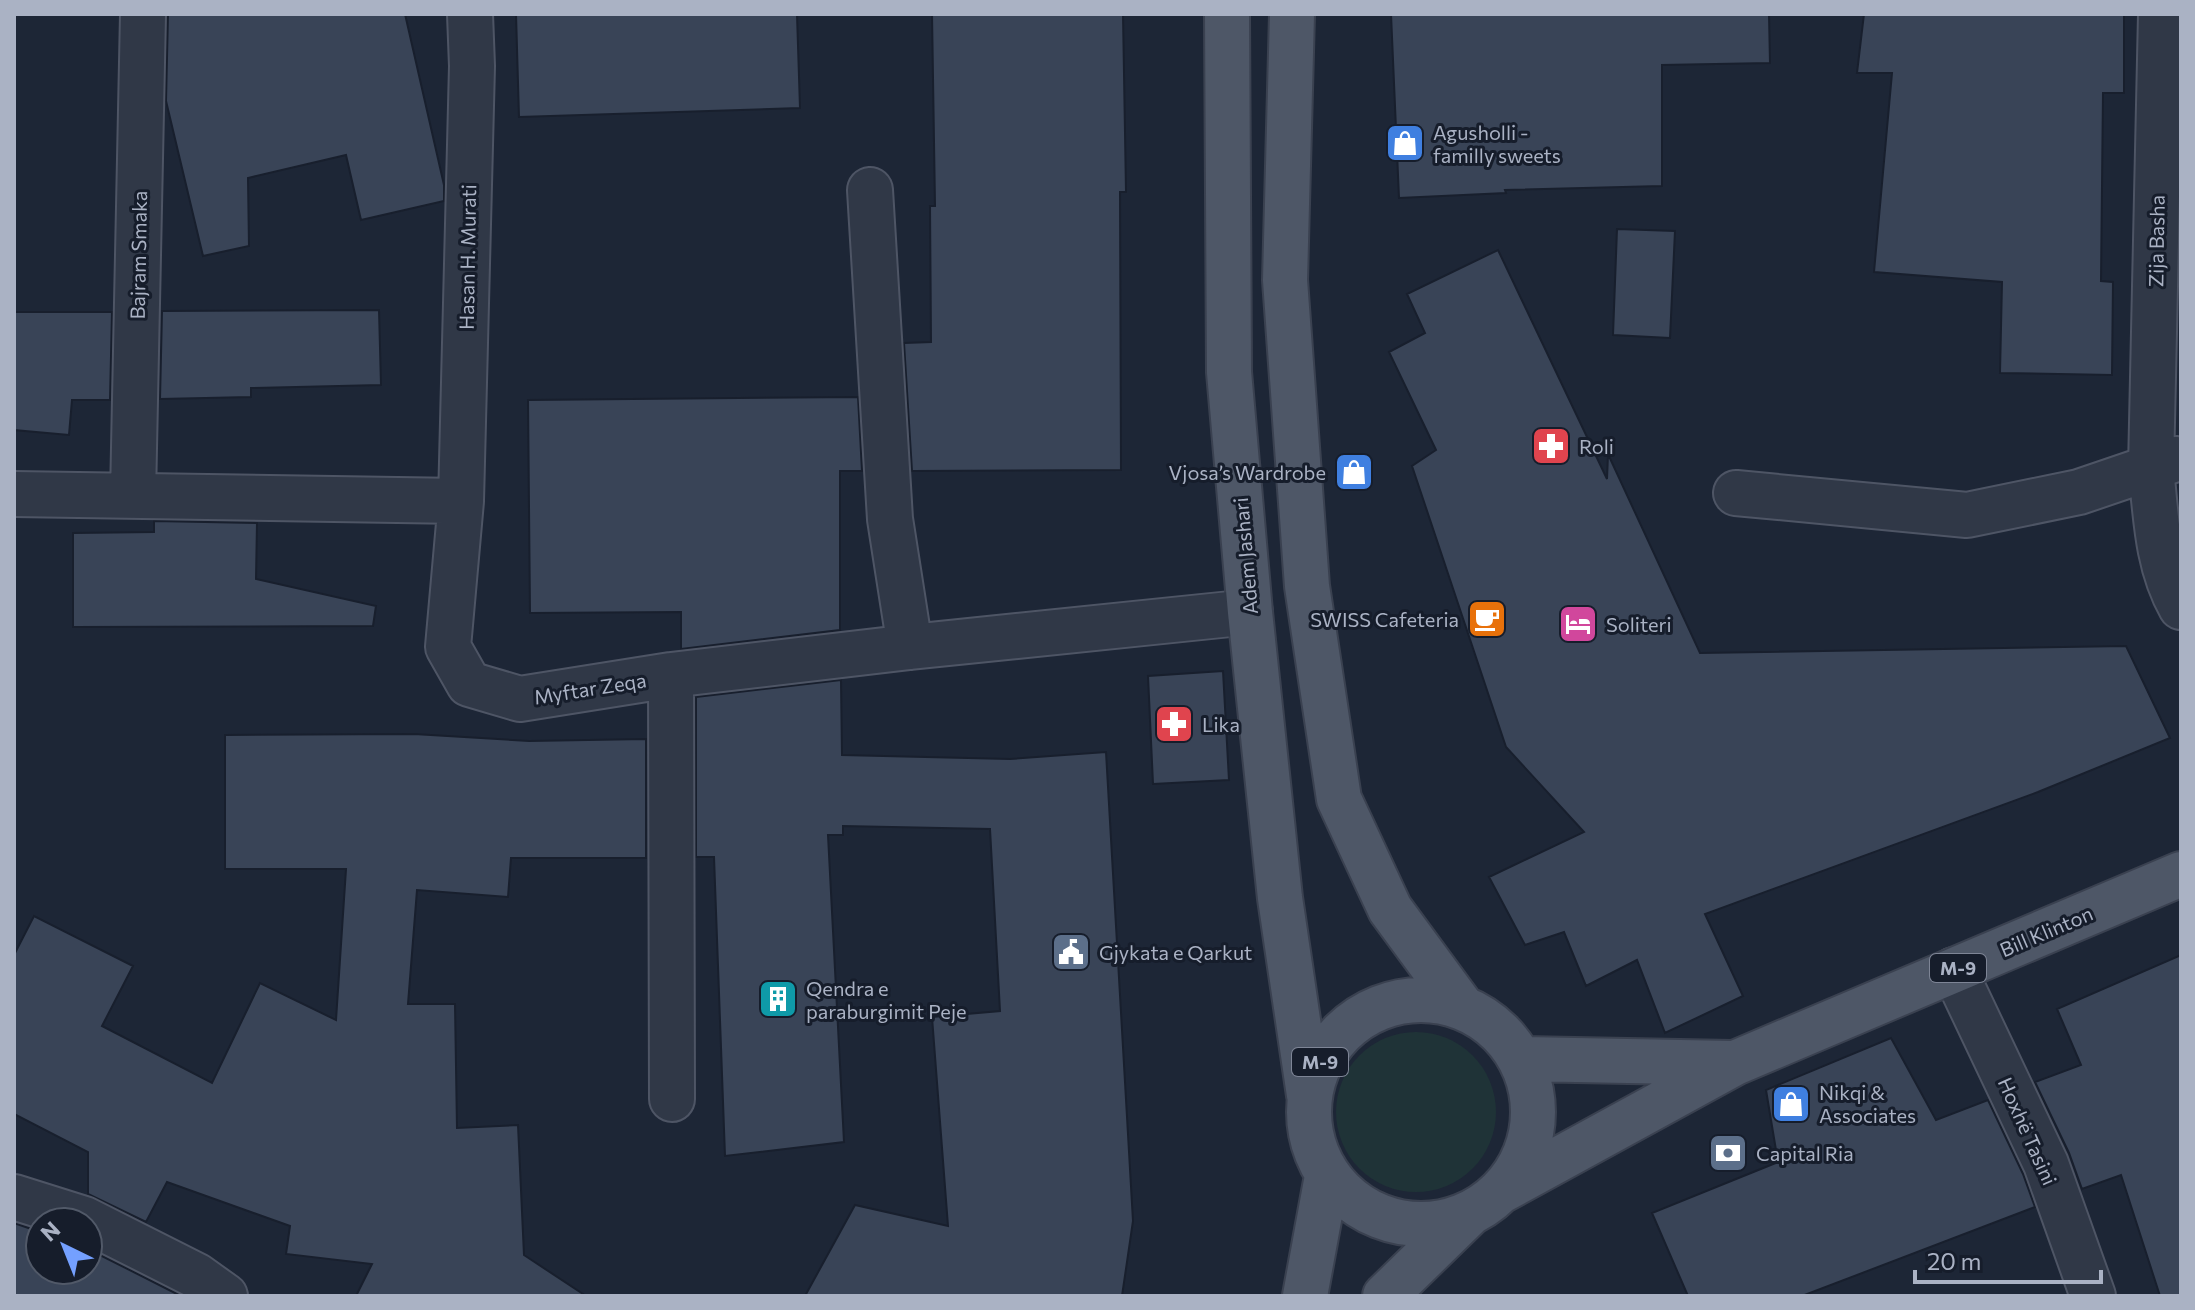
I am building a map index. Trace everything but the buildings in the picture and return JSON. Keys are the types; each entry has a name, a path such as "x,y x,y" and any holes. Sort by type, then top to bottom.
{"main road":[{"name":"Adem Jashari","path":"1227,14 1229,372 1280,898 1309,1095"},
{"path":"1292,14 1285,280 1307,586 1339,799 1390,909 1462,1007"},
{"name":"Bill Klinton","path":"1485,1202 1735,1063 2181,874"},
{"name":"M-9","path":"1385,1296 1485,1202 1522,1162 1532,1129 1531,1093 1520,1059 1506,1037 1486,1019 1462,1007 1429,1000 1396,1002 1364,1014 1338,1036 1319,1063 1309,1095 1308,1123 1314,1150 1327,1176 1349,1200 1376,1215 1407,1224 1438,1223 1485,1202"},
{"name":"Bill Klinton","path":"1520,1059 1735,1063"},
{"path":"1305,1296 1327,1176"}],"street":[{"name":"Bajram Smaka","path":"133,496 143,14"},
{"name":"Hasan H. Murati","path":"461,501 472,66 470,14"},
{"name":"Zija Basha","path":"2161,14 2166,463 2158,540 2170,587 2181,607"},
{"path":"870,190 890,519 910,647"},
{"path":"1736,493 1967,515 2079,492 2166,463"},
{"path":"14,494 461,501"},
{"name":"Myftar Zeqa","path":"461,501 448,647 469,684 520,699 671,675 1250,612"},
{"path":"671,675 672,1099"},
{"name":"Hoxhë Tasini","path":"1954,970 2046,1164 2093,1296"},
{"path":"14,1197 84,1219 197,1276 225,1296"}],"green space":[{"path":"1416,1032 1447,1038 1473,1055 1490,1081 1496,1112 1490,1143 1473,1169 1447,1186 1416,1192 1385,1186 1359,1169 1342,1143 1336,1112 1342,1081 1359,1055 1385,1038"}],"place":[{"name":"Agusholli - familly sweets","path":"1405,143"},
{"name":"Roli","path":"1551,446"},
{"name":"Vjosa’s Wardrobe","path":"1354,472"},
{"name":"SWISS Cafeteria","path":"1487,619"},
{"name":"Soliteri","path":"1578,624"},
{"name":"Lika","path":"1174,724"},
{"name":"Gjykata e Qarkut","path":"1071,952"},
{"name":"Qendra e paraburgimit Peje","path":"778,999"},
{"name":"Nikqi & Associates","path":"1791,1104"},
{"name":"Capital Ria","path":"1728,1153"}]}
